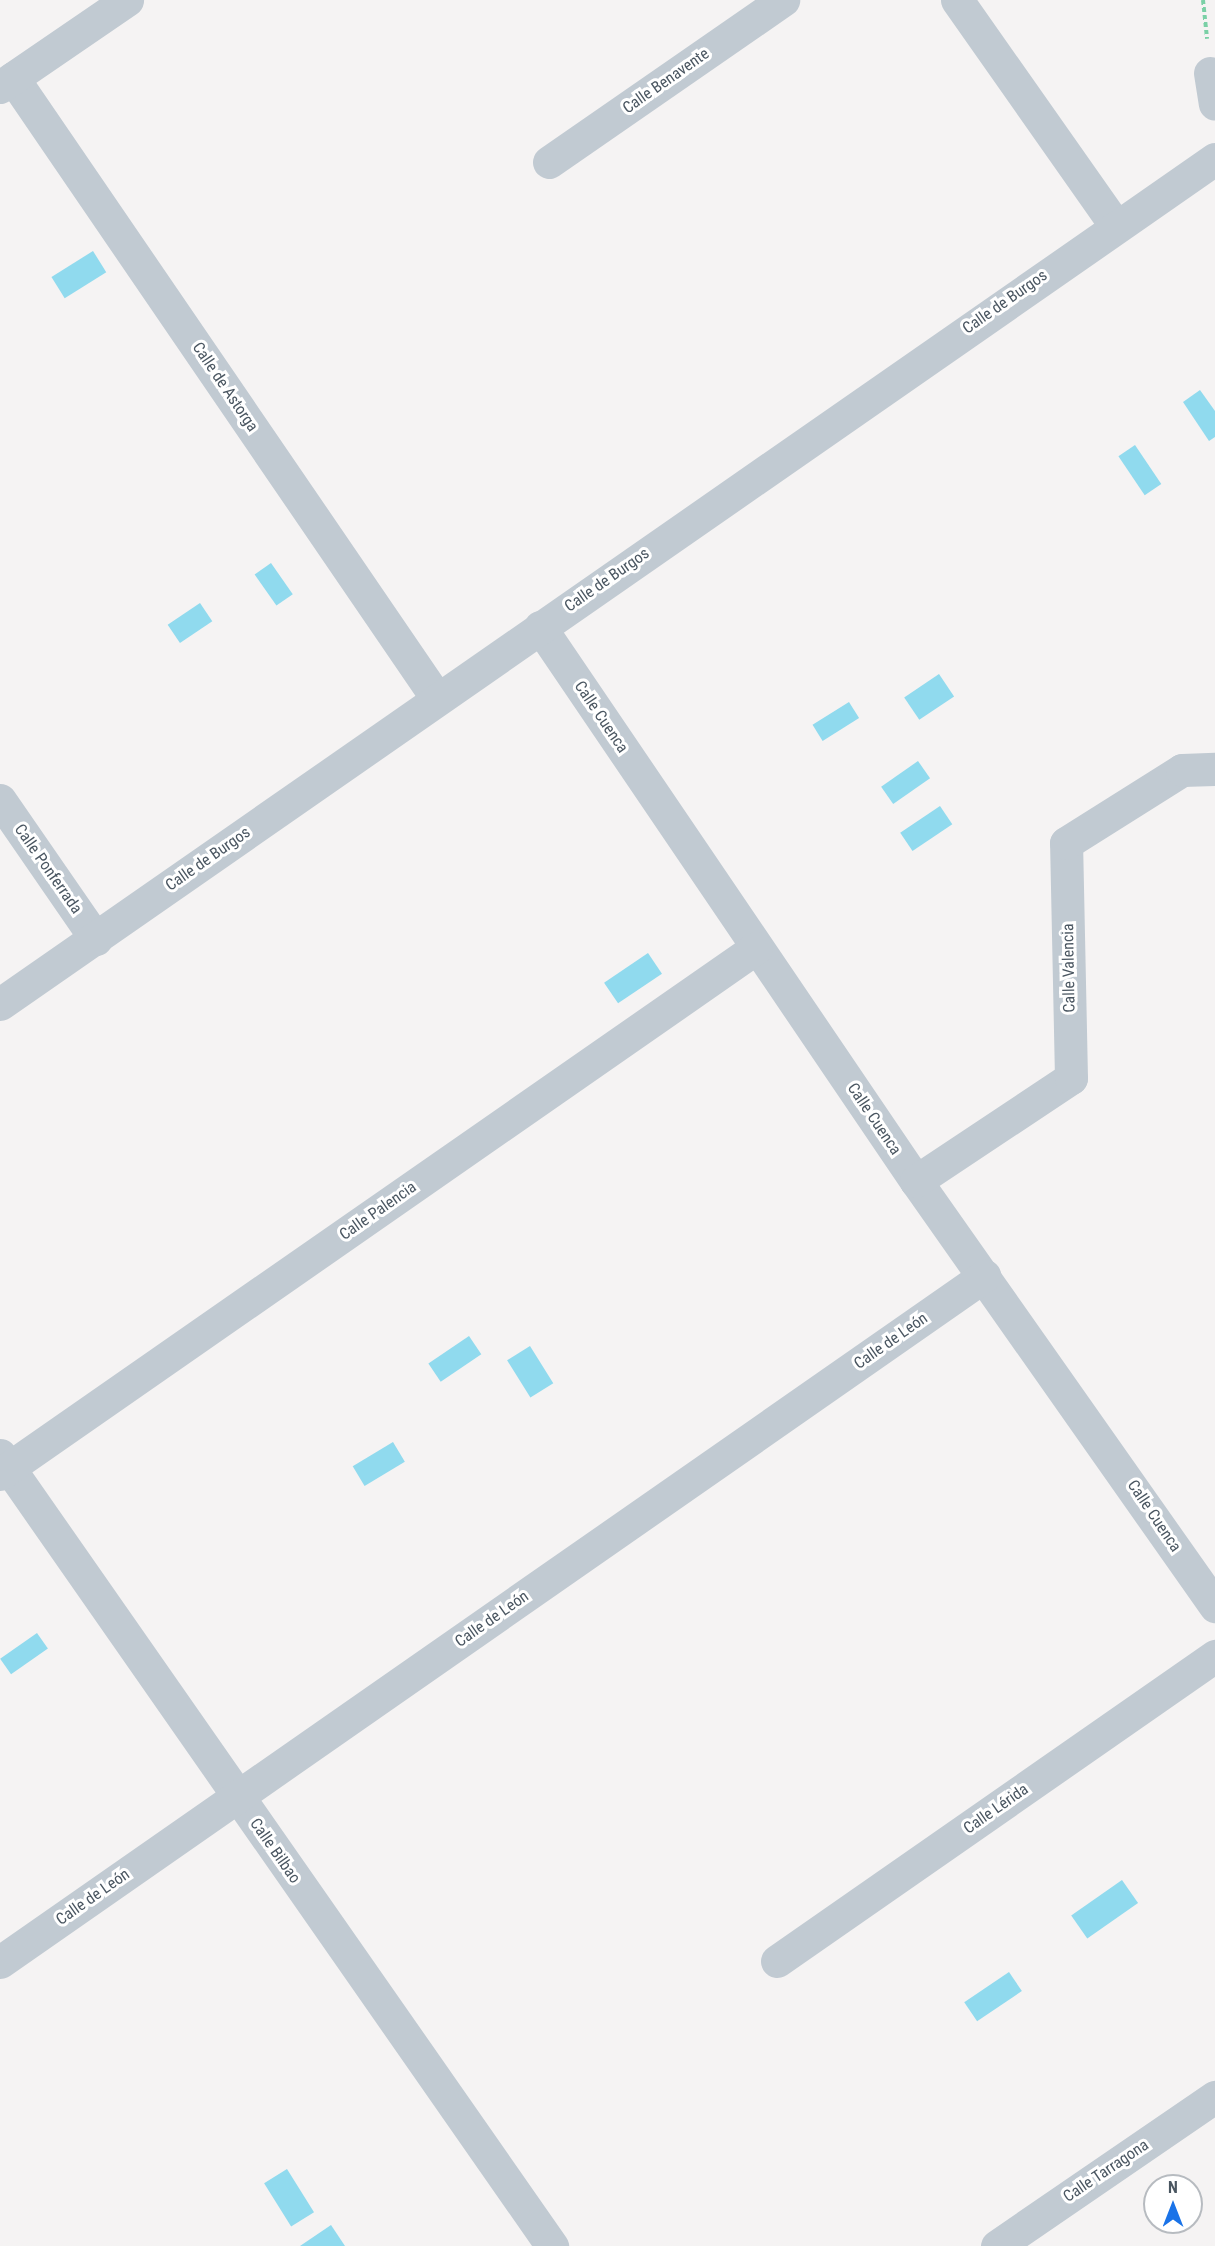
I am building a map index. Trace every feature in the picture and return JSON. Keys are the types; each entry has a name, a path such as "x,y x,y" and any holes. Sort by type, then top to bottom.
{"street":[{"path":"7,83 127,0"},
{"name":"Calle Benavente","path":"549,162 783,0"},
{"path":"957,0 1115,225"},
{"name":"Calle de Astorga","path":"7,83 436,697"},
{"name":"Calle de Burgos","path":"0,1004 96,939 436,697 540,627 1115,225 1215,159"},
{"name":"Calle Cuenca","path":"540,627 916,1181 1215,1606"},
{"name":"Calle Valencia","path":"916,1181 1071,1078 1066,843 1182,770 1215,769"},
{"name":"Calle Ponferrada","path":"0,800 96,939"},
{"name":"Calle Palencia","path":"3,1466 756,948"},
{"name":"Calle de León","path":"0,1962 984,1276"},
{"name":"Calle Bilbao","path":"3,1466 552,2246"},
{"name":"Calle Lérida","path":"777,1961 1215,1656"},
{"name":"Calle Tarragona","path":"997,2246 1215,2097"}],"water":[{"path":"93,251 106,272 65,298 51,277"},
{"path":"1200,390 1215,411 1215,437 1209,441 1183,402"},
{"path":"1135,445 1161,484 1145,495 1118,456"},
{"path":"271,563 293,594 276,606 255,574"},
{"path":"200,603 212,621 180,643 168,625"},
{"path":"939,674 954,696 919,720 904,697"},
{"path":"849,702 859,718 823,741 813,725"},
{"path":"918,761 930,778 893,804 881,787"},
{"path":"940,806 952,824 913,851 900,833"},
{"path":"648,953 662,974 618,1003 604,983"},
{"path":"469,1336 481,1354 441,1382 428,1363"},
{"path":"530,1346 553,1383 530,1398 507,1360"},
{"path":"393,1442 405,1462 365,1486 353,1466"},
{"path":"37,1633 48,1649 11,1674 0,1659"},
{"path":"1122,1880 1138,1903 1087,1938 1071,1916"},
{"path":"1009,1972 1022,1991 977,2021 964,2002"},
{"path":"287,2169 314,2212 291,2227 264,2183"},
{"path":"331,2225 345,2246 300,2246"}]}
